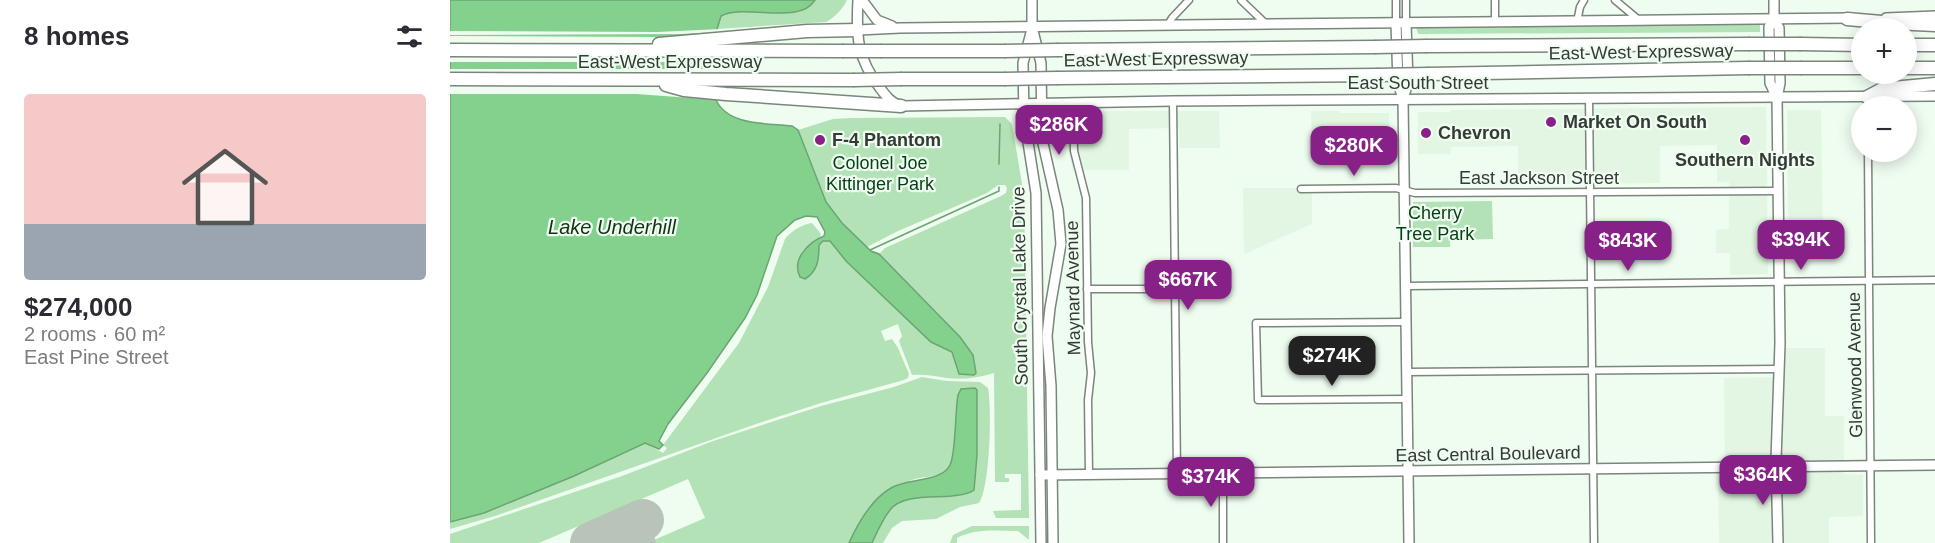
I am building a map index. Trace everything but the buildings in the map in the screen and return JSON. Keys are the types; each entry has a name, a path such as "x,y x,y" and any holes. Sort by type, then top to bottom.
{"highway":[{"path":"1847,19 1935,25"},
{"path":"589,51 725,38 858,30"},
{"name":"East-West Expressway","path":"450,50 1004,51 1427,46 1851,45"},
{"path":"1917,45 1935,45"},
{"name":"East-West Expressway","path":"450,79 647,81 1004,79 1851,68"},
{"path":"1917,68 1935,68"},
{"path":"647,81 684,90 901,106"},
{"path":"1873,96 1882,89 1935,84"}],"main road":[{"path":"858,0 859,49 864,67 890,100 901,106"},
{"path":"862,0 877,20 900,28"},
{"name":"South Crystal Lake Drive","path":"1032,0 1032,27 1041,63 1042,139 1057,202 1061,244 1047,336 1051,386 1053,543"},
{"path":"1774,0 1774,19 1769,27 1770,83 1777,98 1780,343 1776,467 1778,543"},
{"path":"858,30 1847,19 1935,16"},
{"path":"1396,23 1398,83 1403,99 1409,543"},
{"path":"1403,99 1408,83 1406,23"},
{"name":"South Crystal Lake Drive","path":"1032,27 1023,63 1026,135 1036,193 1041,543"},
{"name":"East South Street","path":"1917,97 1935,96"},
{"name":"East South Street","path":"901,106 1403,99 1777,98 1851,100"},
{"name":"East Central Boulevard","path":"1041,475 1935,465"}],"street":[{"path":"1168,25 1189,0"},
{"path":"1241,0 1266,24"},
{"path":"1396,0 1396,23"},
{"path":"1406,0 1406,23"},
{"path":"1495,0 1495,22"},
{"path":"1577,21 1584,0"},
{"path":"1615,0 1640,21"},
{"path":"1589,98 1594,543"},
{"path":"1173,101 1177,474"},
{"name":"Maynard Avenue","path":"1073,102 1074,151 1086,198 1090,374 1089,474"},
{"name":"Glenwood Avenue","path":"1868,162 1871,543"},
{"name":"East Jackson Street","path":"1300,189 1396,188 1414,193 1777,191"},
{"path":"1406,286 1935,280"},
{"path":"1087,289 1175,289"},
{"path":"1406,321 1256,323 1258,400 1407,399"},
{"path":"1407,372 1778,369"},
{"path":"1223,473 1223,543"}],"shaded area":[{"path":"1766,107 1768,274 1730,275 1730,253 1716,253 1716,230 1729,229 1729,182 1717,182 1717,145 1660,146 1660,183 1518,184 1518,146 1451,147 1451,154 1418,154 1418,112"},
{"path":"1787,110 1821,110 1823,246 1788,247"},
{"path":"1079,111 1219,111 1220,148 1179,148 1179,128 1129,129 1129,170 1073,170 1068,150 1067,113"},
{"path":"1311,111 1389,113 1389,139 1371,146 1312,147"},
{"path":"1243,188 1312,188 1312,224 1244,254"},
{"path":"1778,348 1825,348 1825,416 1844,416 1844,474 1863,475 1863,516 1829,517 1829,543 1719,543 1718,475 1725,475 1724,378 1778,377"}],"green space":[{"path":"815,0 847,0 833,18 826,22 717,29 721,16 727,13 812,5"},
{"path":"1760,23 1760,32 1418,34 1416,27"},
{"name":"Colonel Joe Kittinger Park","path":"1005,117 1012,124 1024,196 1029,518 996,518 993,511 1021,510 1021,474 1005,474 1009,482 995,482 994,373 958,379 912,375 899,341 902,336 898,324 881,331 885,341 892,339 898,348 909,374 904,380 756,424 495,516 450,529 450,522 484,513 586,471 645,443 663,453 667,448 663,445 739,343 768,287 785,239 797,229 808,224 812,223 821,234 802,251 798,273 819,258 818,245 823,241 830,241 846,261 931,342 952,352 957,371 974,362 970,352 948,324 879,254 885,248 1001,196 1006,193 1005,185 998,185 987,193 898,231 867,247 842,223 826,202 798,130 833,119"},
{"name":"Cherry Tree Park","path":"1492,201 1493,239 1450,240 1450,247 1413,247 1413,202"},
{"path":"922,377 947,381 980,382 988,388 989,447 983,494 979,503 960,507 936,519 902,521 892,528 883,543 872,543 880,526 895,505 910,499 960,495 974,490 977,455 977,390 966,388 952,461 948,469 937,476 913,480 901,486 858,526 849,543 655,543 654,540 705,518 688,479 539,543 450,543 450,534 622,476 713,441 821,406 894,387"},
{"path":"972,526 1029,526 1029,540 1018,531 987,531 965,535 957,538 957,543 950,543 953,535"}],"water":[{"name":"Lake Underhill","path":"450,0 815,0 807,8 797,12 744,12 721,16 717,29 716,100 729,115 739,119 792,126 798,130 826,202 842,223 871,251 879,254 960,337 973,355 976,373 974,375 959,374 952,352 931,342 846,261 830,241 823,241 819,245 818,260 813,272 805,279 800,277 798,264 803,252 813,242 824,236 825,232 817,217 806,216 795,220 777,236 757,295 745,318 668,424 659,441 663,445 659,449 645,443 574,476 484,513 450,522"},
{"path":"975,388 977,390 977,455 974,490 960,495 902,501 887,514 872,543 849,543 866,512 884,493 898,485 932,477 946,470 952,459 958,395 961,389"}],"pier":[{"path":"720,29 719,32 681,34 450,35 450,31 658,32"},
{"path":"719,34 719,62 450,62 450,36 659,37"},
{"path":"450,69 719,69 719,100 636,94 450,94"}],"waterway":[{"path":"999,164 1000,124"},
{"path":"870,250 999,191 999,187"}],"taxiway":[{"path":"639,522 648,543"}],"runway":[{"path":"591,543 643,520"}],"place":[{"name":"Market On South","path":"1551,122"},
{"name":"Chevron","path":"1426,133"},
{"name":"F-4 Phantom","path":"820,140"},
{"name":"Southern Nights","path":"1745,140"}]}
